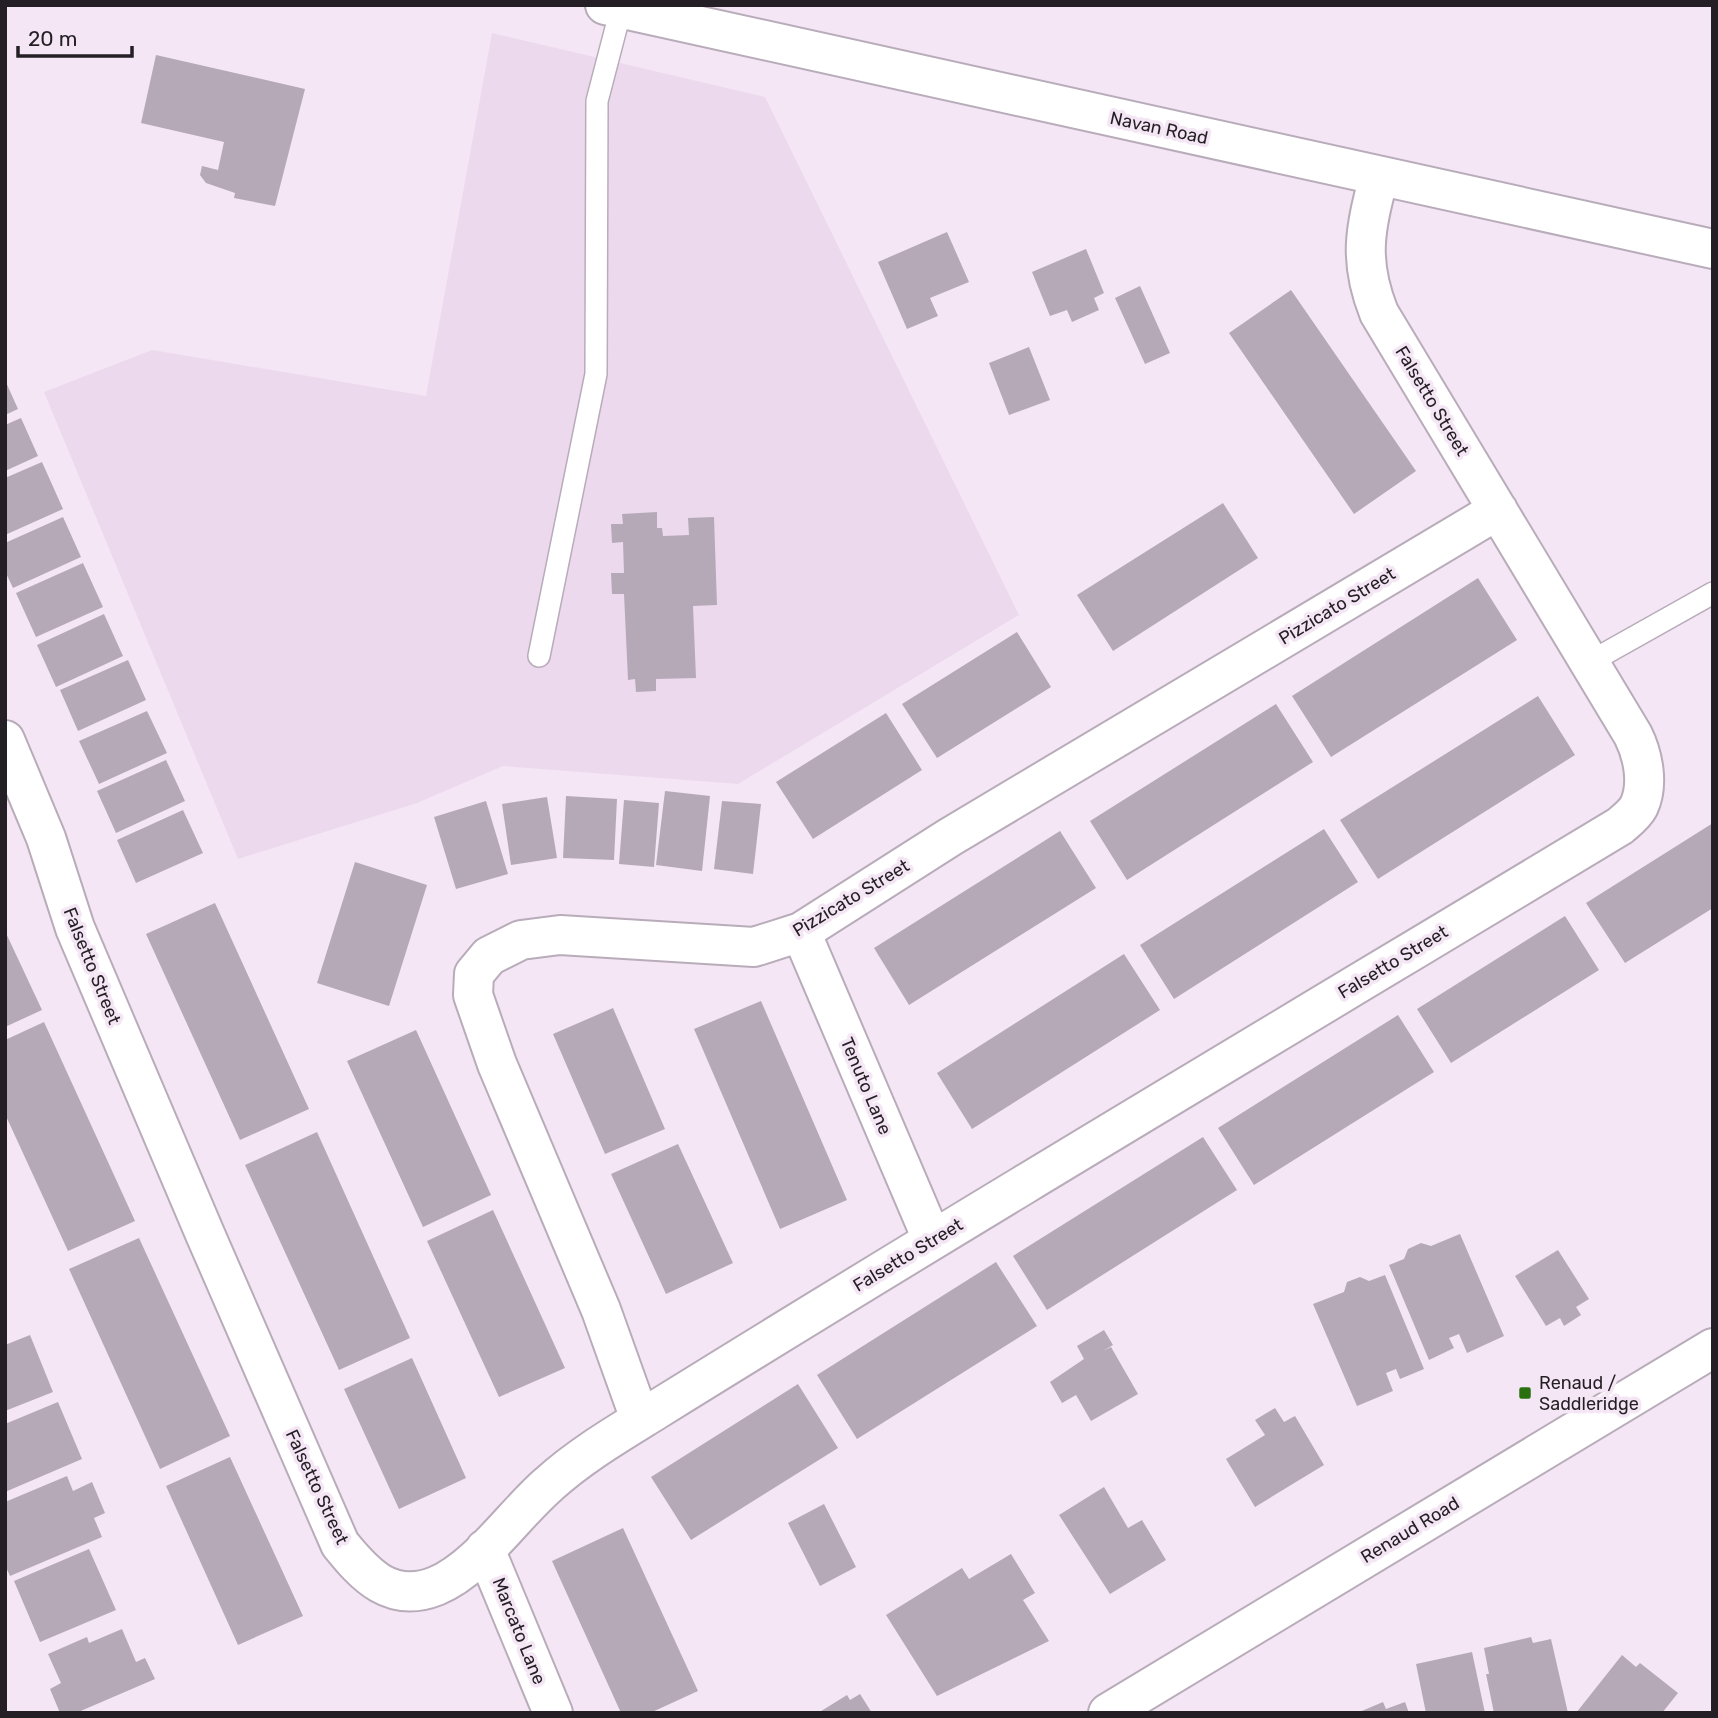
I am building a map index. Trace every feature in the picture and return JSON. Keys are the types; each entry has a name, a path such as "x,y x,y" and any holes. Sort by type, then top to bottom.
{"street":[{"name":"Navan Road","path":"613,7 1713,249"},
{"name":"Falsetto Street","path":"5,740 46,838 75,928 340,1544 362,1571 381,1586 405,1591 433,1588 460,1573 550,1482 640,1419 932,1240 1620,827 1639,805 1644,776 1642,758 1633,734 1379,313 1371,293 1364,251 1379,176"},
{"name":"Pizzicato Street","path":"640,1419 601,1310 497,1064 473,995 474,974 489,956 521,940 560,935 754,947 801,932 950,836 1498,510"},
{"name":"Tenuto Lane","path":"801,932 932,1240"},
{"name":"Renaud Road","path":"1108,1713 1711,1356"},
{"name":"Marcato Lane","path":"485,1549 553,1713"}],"lane":[{"path":"539,656 596,374 597,101 613,7"},
{"path":"1590,662 1713,593"}],"shaded area":[{"path":"492,33 765,97 1019,615 738,784 503,766 417,803 238,859 44,392 152,350 426,396"}],"building":[{"path":"156,55 305,89 275,206 234,198 235,193 206,183 200,175 202,166 218,170 224,142 141,123"},
{"path":"947,232 969,282 930,298 938,316 907,329 878,262"},
{"path":"1086,249 1104,293 1094,298 1099,310 1072,322 1067,310 1050,316 1032,272"},
{"path":"1140,286 1170,353 1145,364 1115,298"},
{"path":"1291,290 1416,471 1354,514 1229,333"},
{"path":"1029,347 1050,400 1009,415 989,363"},
{"path":"5,380 18,409 5,415"},
{"path":"21,418 38,456 5,471 5,425"},
{"path":"42,462 63,509 5,535 5,478"},
{"path":"1223,503 1258,558 1113,651 1077,595"},
{"path":"657,512 657,528 662,528 663,536 689,535 688,518 714,517 717,605 693,606 696,678 656,679 656,691 636,692 635,679 628,680 624,594 612,594 611,573 624,573 623,542 612,543 611,524 623,524 622,514"},
{"path":"63,517 81,557 13,588 5,571 5,543"},
{"path":"83,563 103,607 36,637 16,593"},
{"path":"1478,578 1517,640 1331,757 1292,696"},
{"path":"104,614 123,656 56,687 37,645"},
{"path":"1017,632 1051,687 937,758 902,704"},
{"path":"128,660 146,700 78,731 60,690"},
{"path":"1538,696 1575,755 1378,879 1340,820"},
{"path":"1276,704 1313,762 1127,880 1090,821"},
{"path":"147,711 167,753 99,784 79,741"},
{"path":"886,713 922,770 813,839 776,782"},
{"path":"166,760 185,801 116,833 97,791"},
{"path":"665,791 710,796 702,871 656,865"},
{"path":"566,796 617,799 614,860 563,858"},
{"path":"547,797 557,858 511,865 502,804"},
{"path":"624,800 659,803 654,867 619,864"},
{"path":"486,801 508,874 456,889 434,817"},
{"path":"722,801 761,804 753,874 714,869"},
{"path":"183,810 203,853 136,883 117,840"},
{"path":"1713,823 1713,908 1625,963 1586,903"},
{"path":"1324,829 1358,882 1174,999 1140,945"},
{"path":"1060,831 1096,888 909,1005 874,948"},
{"path":"355,862 427,885 389,1006 317,983"},
{"path":"215,903 309,1109 240,1140 146,934"},
{"path":"1565,916 1599,970 1451,1063 1417,1009"},
{"path":"5,931 42,1010 5,1027"},
{"path":"1124,954 1160,1010 972,1129 937,1073"},
{"path":"761,1001 847,1200 780,1229 694,1029"},
{"path":"613,1008 665,1129 605,1154 553,1034"},
{"path":"1398,1015 1434,1072 1254,1185 1218,1128"},
{"path":"44,1022 135,1221 68,1251 5,1114 5,1040"},
{"path":"416,1030 491,1195 423,1227 347,1061"},
{"path":"317,1132 410,1338 339,1370 245,1165"},
{"path":"1203,1137 1237,1190 1047,1310 1013,1256"},
{"path":"678,1144 733,1263 666,1294 611,1174"},
{"path":"493,1210 565,1368 499,1397 427,1241"},
{"path":"1460,1234 1504,1336 1467,1353 1459,1334 1449,1338 1454,1348 1429,1360 1389,1265 1404,1259 1408,1249 1421,1243 1431,1246"},
{"path":"139,1238 230,1436 160,1469 69,1269"},
{"path":"1558,1250 1589,1299 1576,1307 1581,1315 1564,1326 1560,1318 1546,1326 1515,1276"},
{"path":"996,1262 1037,1326 857,1439 817,1375"},
{"path":"1385,1275 1424,1369 1400,1379 1396,1369 1386,1373 1393,1391 1357,1406 1313,1304 1344,1292 1347,1282 1360,1277 1369,1281"},
{"path":"1104,1330 1113,1345 1103,1351 1111,1347 1138,1394 1091,1421 1076,1395 1062,1403 1050,1382 1084,1359 1077,1346"},
{"path":"30,1335 53,1392 5,1411 5,1345"},
{"path":"412,1358 466,1478 399,1509 344,1389"},
{"path":"798,1384 838,1448 691,1540 651,1477"},
{"path":"58,1402 82,1459 5,1492 5,1424"},
{"path":"1275,1408 1284,1422 1295,1416 1324,1465 1255,1507 1226,1459 1265,1435 1255,1420"},
{"path":"230,1457 303,1616 238,1645 166,1486"},
{"path":"67,1476 73,1491 92,1482 105,1513 94,1518 102,1537 10,1576 5,1565 5,1502"},
{"path":"1104,1487 1128,1528 1142,1520 1166,1560 1110,1594 1059,1515"},
{"path":"824,1504 856,1567 820,1586 788,1523"},
{"path":"623,1528 698,1691 650,1713 621,1713 552,1561"},
{"path":"89,1549 116,1610 40,1642 14,1581"},
{"path":"1011,1554 1035,1593 1023,1600 1049,1641 937,1696 886,1615 962,1568 969,1579"},
{"path":"122,1629 136,1662 145,1658 155,1679 76,1713 60,1713 50,1689 61,1683 48,1654 87,1637 89,1643"},
{"path":"1531,1637 1533,1643 1551,1639 1568,1713 1494,1713 1484,1648"},
{"path":"1472,1652 1485,1713 1426,1713 1416,1664"},
{"path":"1622,1655 1636,1667 1640,1663 1678,1693 1662,1713 1576,1713"},
{"path":"860,1694 872,1713 818,1713 847,1695 850,1700"},
{"path":"1383,1702 1386,1709 1405,1702 1409,1713 1357,1713"}],"place":[{"name":"Renaud / Saddleridge","path":"1525,1393"}]}
